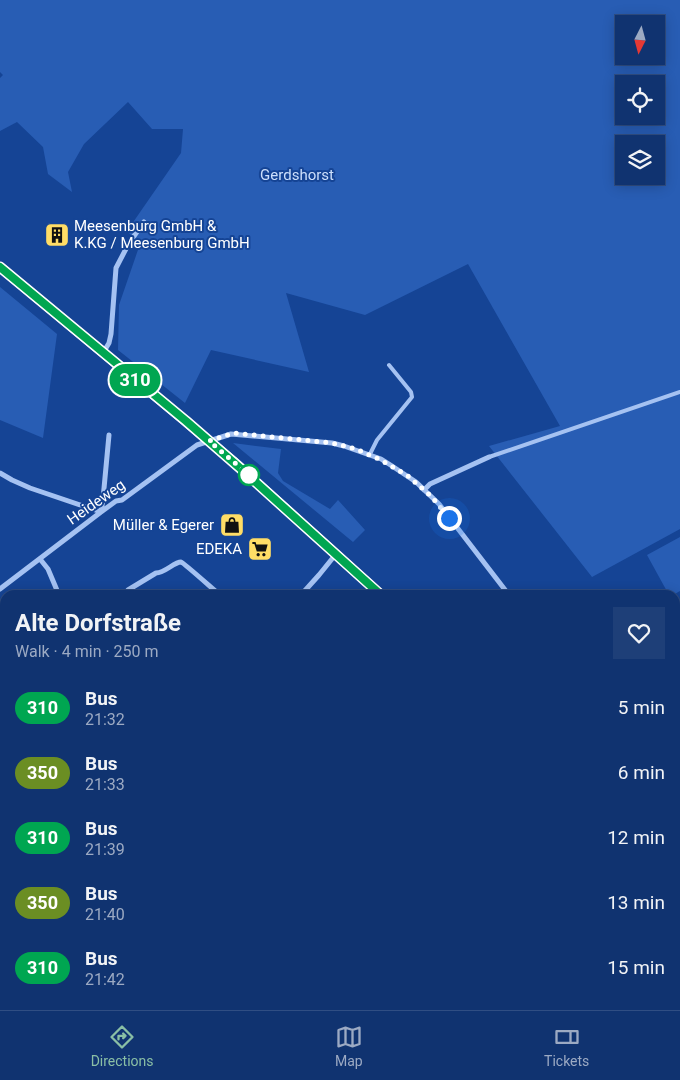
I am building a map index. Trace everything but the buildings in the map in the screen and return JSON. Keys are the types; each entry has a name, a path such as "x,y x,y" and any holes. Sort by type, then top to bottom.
{"street":[{"path":"103,353 111,334 116,268 129,243 144,222"},
{"path":"0,267 209,441 376,590"},
{"name":"Heideweg","path":"0,589 116,501 122,500 198,445 234,433 332,443 370,454 396,468 416,482 439,504 505,590"},
{"path":"0,473 30,488 101,512 109,435"},
{"path":"424,490 430,484 489,457"},
{"path":"306,590 336,554"},
{"path":"40,559 48,570 56,590"},
{"path":"128,590 179,562 185,564 214,590"}],"lane":[{"path":"370,454 377,440 412,397 412,392 389,365"},
{"path":"489,457 680,392"}],"green space":[{"name":"Gerdshorst","path":"0,0 680,0 680,529 592,577 489,446 560,426 468,264 365,315 286,293 309,372 211,350 185,403 118,350 119,305 140,244 127,231 181,153 183,129 152,129 128,102 84,144 68,172 72,192 48,174 43,147 17,122 0,131 0,78 3,75 0,72"},
{"path":"0,287 57,334 43,438 0,420"},
{"path":"233,443 281,449 278,473 283,481 330,509 338,500 365,530 353,542"},
{"path":"680,537 680,590 666,590 647,555"}],"bus line":[{"name":"310","path":"0,267 186,421 376,590"}],"place":[{"name":"Meesenburg GmbH & K.KG / Meesenburg GmbH","path":"57,235"},
{"name":"Müller & Egerer","path":"232,525"},
{"name":"EDEKA","path":"260,549"}],"route":[{"path":"249,475 209,441 234,433 332,443 356,449 370,454 408,476 439,504 449,518"}]}
